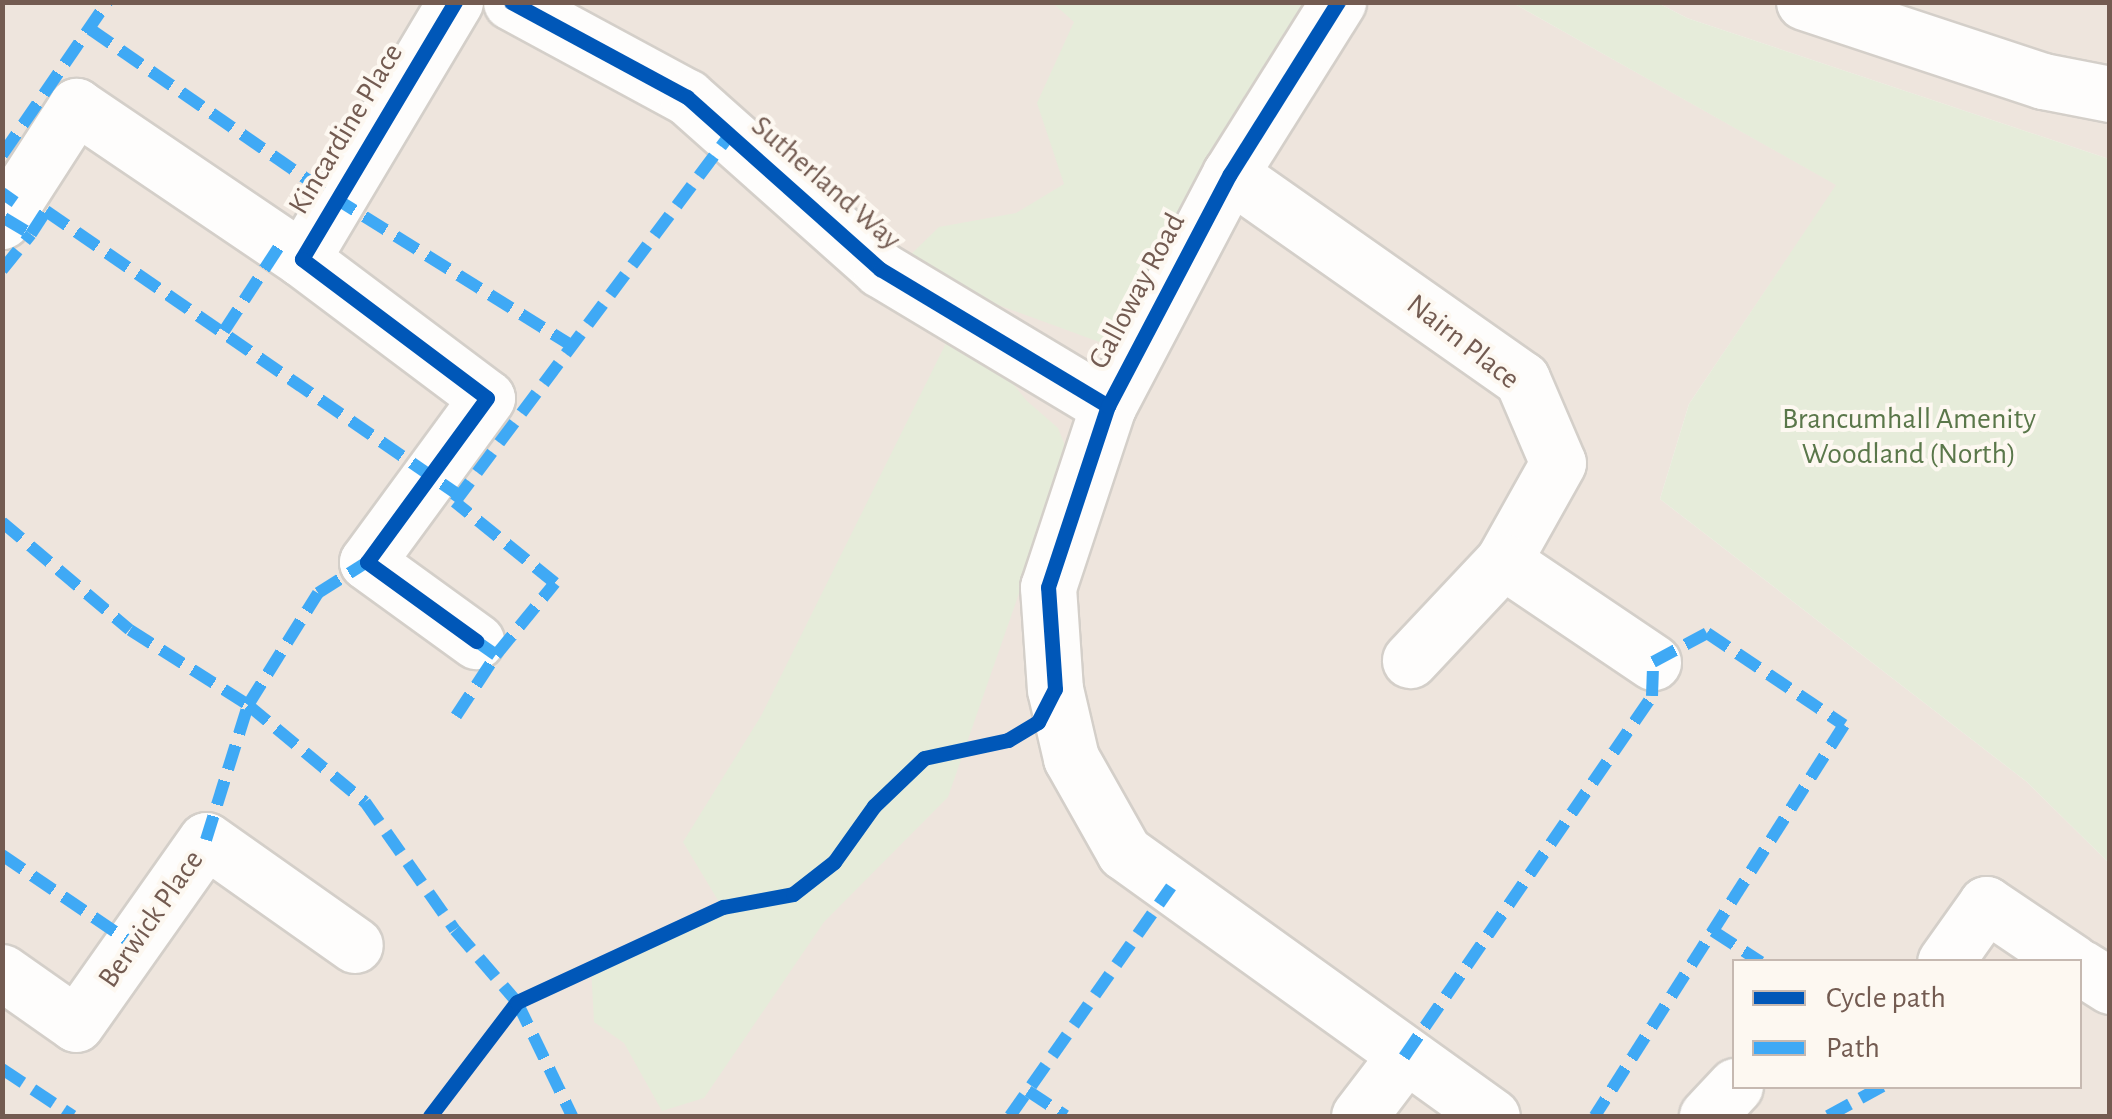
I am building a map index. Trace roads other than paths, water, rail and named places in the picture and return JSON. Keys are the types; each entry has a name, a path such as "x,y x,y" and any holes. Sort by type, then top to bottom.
{"street":[{"name":"Kincardine Place","path":"302,258 455,2"},
{"name":"Sutherland Way","path":"511,2 687,97 880,269 1108,406"},
{"name":"Galloway Road","path":"1338,2 1230,174 1108,406 1048,587 1055,690 1070,758 1124,852 1404,1057 1492,1116"},
{"path":"1804,2 2043,82 2110,94"},
{"name":"Kincardine Place","path":"2,221 76,106 302,258 488,398 367,562 476,641"},
{"name":"Nairn Place","path":"1230,174 1522,379 1558,463 1504,560 1410,660"},
{"path":"1504,560 1652,662"},
{"name":"Berwick Place","path":"2,972 76,1024 206,840 355,945"},
{"path":"1947,959 1986,904 2068,959"},
{"path":"2082,967 2110,986"},
{"path":"1359,1116 1404,1057"},
{"path":"1707,1116 1732,1089"}],"park label":[{"name":"Brancumhall Amenity Woodland (North)","path":"1909,436"}]}
